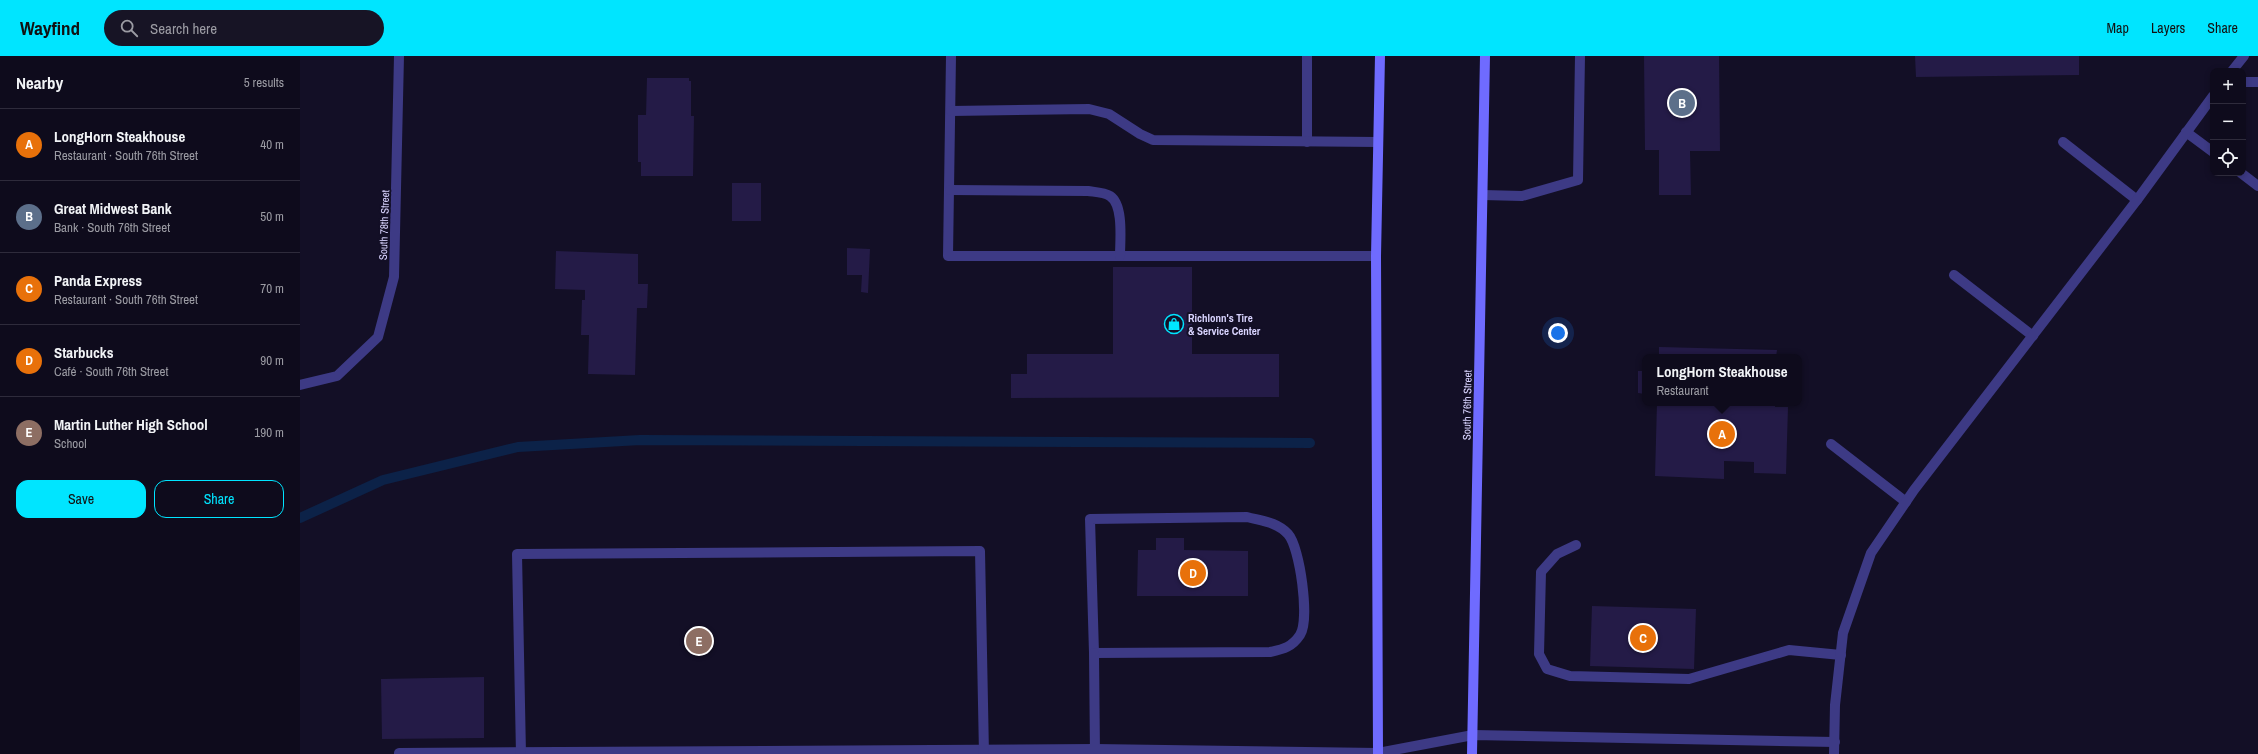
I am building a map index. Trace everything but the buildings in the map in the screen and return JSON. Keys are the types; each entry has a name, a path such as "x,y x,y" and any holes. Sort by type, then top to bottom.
{"main road":[{"path":"1379,754 1376,256 1380,56"},
{"name":"South 76th Street","path":"1472,754 1485,56"}],"street":[{"name":"South 78th Street","path":"300,385 338,376 378,337 394,277 399,56"},
{"path":"951,56 948,256 1376,256"},
{"path":"1307,56 1307,142"},
{"path":"1483,195 1522,196 1578,180 1580,56"},
{"path":"2234,68 2244,56"},
{"path":"2246,82 2258,82"},
{"path":"1834,754 1835,705 1843,633 1872,553 1906,502 2137,200 2210,100"},
{"path":"951,111 1089,109 1109,114 1140,134 1153,140 1378,142"},
{"path":"2186,132 2210,150"},
{"path":"2063,142 2137,200"},
{"path":"2245,176 2258,186"},
{"path":"950,190 1088,191 1109,195 1116,201 1119,212 1120,256"},
{"path":"1954,275 2033,336"},
{"path":"1831,444 1906,502"},
{"path":"1094,653 1270,652 1289,648 1301,634 1304,614 1300,574 1289,535 1278,525 1247,517 1090,519 1095,751"},
{"path":"1576,545 1557,554 1542,572 1539,654 1547,669 1570,676 1689,679 1788,650 1840,655"},
{"path":"521,753 517,554 980,551 984,751"},
{"path":"399,753 1095,751 1379,754 1473,735 1835,742"}],"waterway":[{"path":"300,518 383,480 518,447 640,440 1310,443"}],"place":[{"name":"Great Midwest Bank","path":"1682,103"},
{"name":"Richlonn's Tire & Service Center","path":"1174,324"},
{"name":"LongHorn Steakhouse","path":"1722,434"},
{"name":"Starbucks","path":"1193,573"},
{"name":"Panda Express","path":"1643,638"},
{"name":"Martin Luther High School","path":"699,641"}]}
